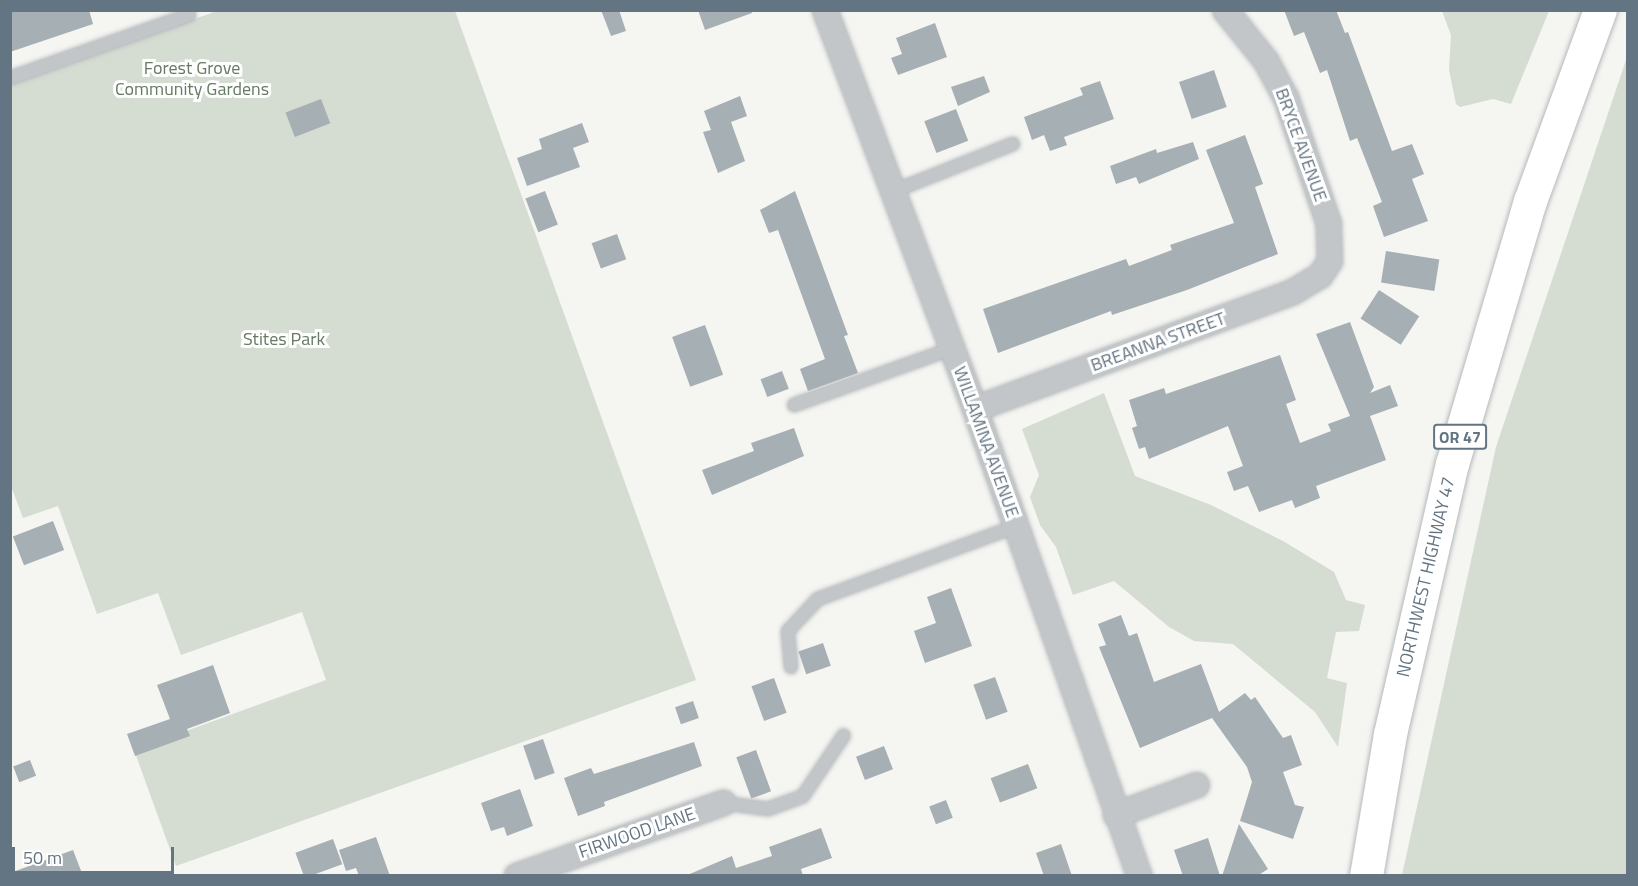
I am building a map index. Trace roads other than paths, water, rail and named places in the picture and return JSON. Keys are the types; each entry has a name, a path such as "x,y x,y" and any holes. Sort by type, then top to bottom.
{"main road":[{"name":"NORTHWEST HIGHWAY 47","path":"1366,876 1392,722 1458,442 1530,201 1600,10"}],"street":[{"name":"WILLAMINA AVENUE","path":"825,10 953,348 1139,876"},
{"name":"BRYCE AVENUE","path":"1225,10 1266,61 1286,98 1329,224 1330,261"},
{"name":"BREANNA STREET","path":"975,409 1293,292 1320,276 1330,261"},
{"path":"1116,815 1197,785"},
{"name":"FIRWOOD LANE","path":"517,876 723,803"}],"lane":[{"path":"10,78 189,15"},
{"path":"894,191 1013,144"},
{"path":"794,405 953,348"},
{"path":"791,667 788,631 818,599 1016,526"},
{"path":"723,803 768,809 803,796 844,735"}],"park label":[{"name":"Forest Grove Community Gardens","path":"192,79"},
{"name":"Stites Park","path":"284,339"}]}
